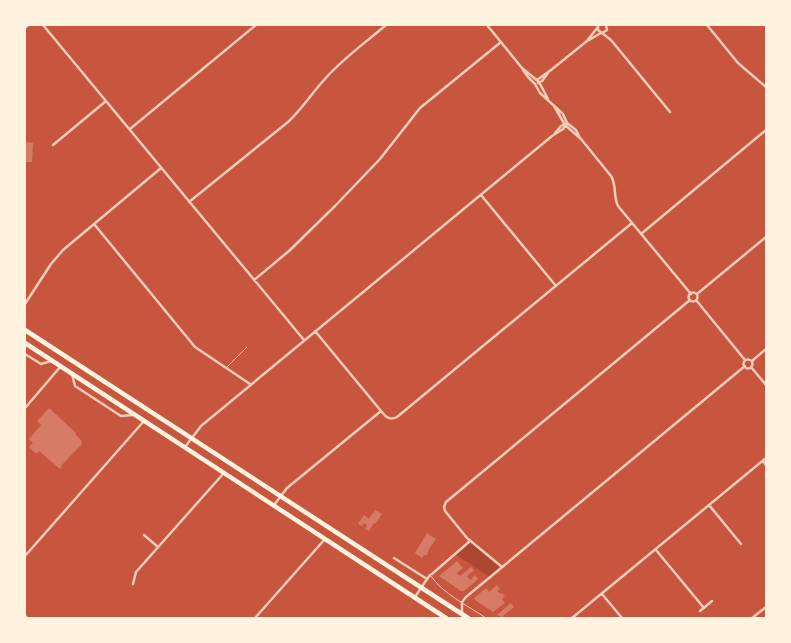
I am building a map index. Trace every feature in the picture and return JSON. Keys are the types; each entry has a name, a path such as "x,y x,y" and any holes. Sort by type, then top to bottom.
{"main road":[{"path":"25,330 468,618"},
{"path":"25,343 446,618"}],"street":[{"path":"25,28 28,25"},
{"path":"43,25 304,340"},
{"path":"130,129 256,25"},
{"path":"189,202 288,122 299,112 335,69 386,25"},
{"path":"487,25 528,77 536,84 540,93 548,99"},
{"path":"707,25 738,63 766,87"},
{"path":"598,26 599,31 611,40 670,112"},
{"path":"587,41 598,26"},
{"path":"536,84 587,41 602,33 607,27"},
{"path":"607,27 611,40"},
{"path":"254,280 289,251 335,206 380,159 420,108 500,42"},
{"path":"522,68 538,81 548,99 562,114 566,124 576,130 611,176 615,186 616,203 690,294 690,300"},
{"path":"54,145 106,101"},
{"path":"185,447 201,426 566,124"},
{"path":"641,234 766,130"},
{"path":"25,304 62,250 161,168"},
{"path":"481,195 556,286"},
{"path":"315,331 380,411 392,419 397,417 632,223"},
{"path":"94,224 195,347 251,384"},
{"path":"690,294 697,294 766,237"},
{"path":"696,300 697,294"},
{"path":"502,567 470,541 445,511 444,505 447,500 690,300 696,300"},
{"path":"696,300 745,360 745,366"},
{"path":"751,367 752,361 766,349"},
{"path":"25,354 41,364 53,361"},
{"path":"745,360 752,361"},
{"path":"25,408 61,366"},
{"path":"745,366 747,368 751,367 766,385"},
{"path":"462,614 462,602 466,597 745,366"},
{"path":"72,374 75,386 121,416 135,415"},
{"path":"274,506 287,488 380,411"},
{"path":"25,556 144,421"},
{"path":"572,618 766,458"},
{"path":"763,461 766,465"},
{"path":"133,584 136,572 224,473"},
{"path":"709,506 741,544"},
{"path":"144,535 158,547"},
{"path":"255,618 325,539"},
{"path":"415,597 427,579 470,541"},
{"path":"656,550 704,608"},
{"path":"394,558 427,579"},
{"path":"602,594 622,618"},
{"path":"700,611 712,601"},
{"path":"752,618 766,607"}],"lane":[{"path":"226,367 247,347"},
{"path":"431,575 439,586 486,618"}],"shaded area":[{"path":"470,541 502,567 490,577 455,554"}],"building":[{"path":"25,142 33,143 32,162 25,162"},
{"path":"49,408 82,441 82,444 60,469 39,451 36,454 29,447 33,443 29,439 41,425 37,421"},
{"path":"375,510 382,514 369,531 365,529 367,525 364,523 362,526 358,524 364,515 369,519"},
{"path":"427,533 436,539 427,555 424,555 422,558 415,553"},
{"path":"457,561 463,568 457,573 460,576 471,567 474,570 467,576 470,580 475,575 478,579 464,591 461,591 439,576"},
{"path":"497,585 500,589 497,591 505,596 502,599 505,603 493,612 474,598 486,588 489,592"},
{"path":"511,603 514,607 502,617 497,615"}]}
